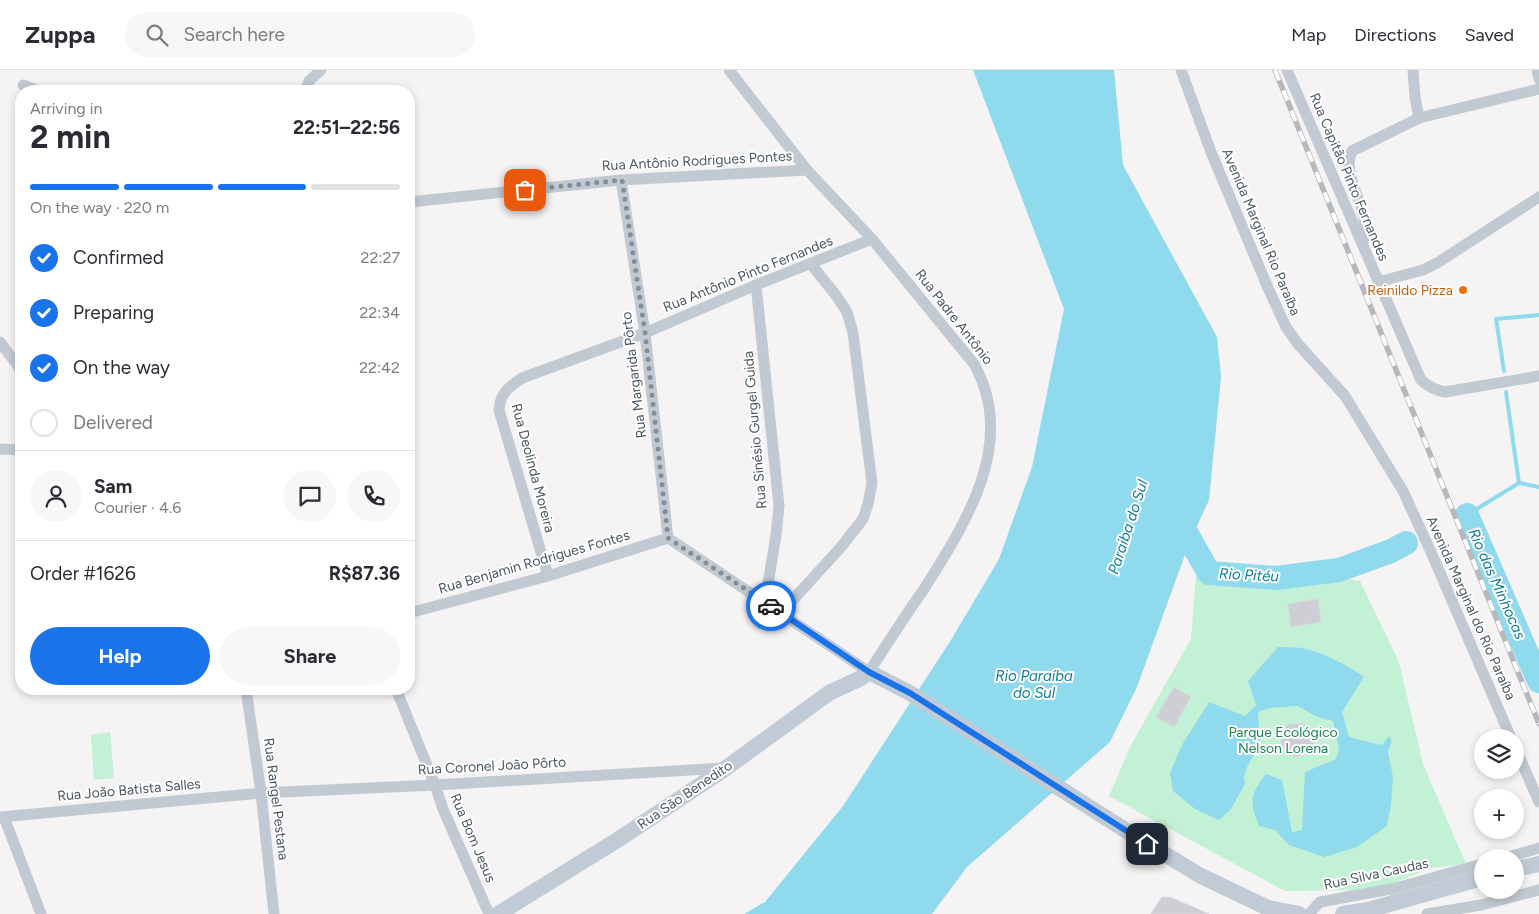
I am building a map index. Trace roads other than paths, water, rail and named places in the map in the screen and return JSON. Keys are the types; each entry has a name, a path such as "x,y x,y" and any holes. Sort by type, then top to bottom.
{"main road":[{"path":"869,672 910,693 1141,841 1201,876 1273,910 1299,914"},
{"name":"Rua São Benedito","path":"498,914 619,839 726,768 821,699 869,672"},
{"path":"1524,867 1539,864"},
{"path":"1343,914 1368,910 1474,880"}],"street":[{"path":"307,85 320,70"},
{"name":"Rua Padre Antônio","path":"729,70 807,170 872,239 974,364 983,379 989,401 991,434 985,474 970,510 954,542 869,672"},
{"name":"Avenida Marginal Rio Paraíba","path":"1181,70 1211,152 1286,327 1298,344 1345,396 1403,491"},
{"name":"Rua Capitão Pinto Fernandes","path":"1287,70 1421,380 1428,386 1445,392 1539,376"},
{"path":"1413,70 1418,118"},
{"path":"1537,70 1539,79"},
{"path":"1362,245 1364,219 1350,174 1350,153 1418,118 1539,89"},
{"name":"Rua Antônio Rodrigues Pontes","path":"415,201 622,180 807,170"},
{"name":"Rua Margarida Pôrto","path":"622,180 645,332 668,538"},
{"path":"1378,282 1423,270 1437,263 1539,197"},
{"name":"Rua Antônio Pinto Fernandes","path":"522,378 645,332 872,239"},
{"path":"781,612 842,547 863,519 872,483 852,332 847,312 812,264"},
{"name":"Rua Sinésio Gurgel Guida","path":"756,285 779,506 765,602"},
{"path":"0,342 15,362"},
{"name":"Rua Deolinda Moreira","path":"522,378 504,392 499,402 499,410 548,576"},
{"path":"0,449 15,450"},
{"name":"Avenida Marginal do Rio Paraíba","path":"1403,491 1507,729"},
{"path":"668,538 869,672"},
{"name":"Rua Benjamin Rodrigues Fontes","path":"415,611 548,576 668,538"},
{"name":"Rua Rangel Pestana","path":"247,695 261,793 274,914"},
{"name":"Rua Bom Jesus","path":"398,695 443,808 490,914"},
{"name":"Rua Coronel João Pôrto","path":"261,793 726,768"},
{"path":"1524,768 1539,802"},
{"name":"Rua João Batista Salles","path":"2,817 261,793"},
{"path":"2,817 41,914"},
{"path":"1524,852 1539,848"},
{"name":"Rua Silva Caudas","path":"1309,914 1320,902 1396,888 1474,866"},
{"path":"1427,914 1481,905 1539,890"}],"water":[{"name":"Rio Paraíba do Sul","path":"973,70 1114,70 1123,165 1217,337 1221,377 1209,500 1190,541 1137,687 1110,742 967,867 932,914 744,914 765,902 843,806 951,640 999,559 1032,467 1064,309"},
{"path":"1278,647 1302,648 1318,653 1364,677 1342,712 1349,737 1382,745 1389,736 1392,741 1388,752 1393,777 1387,826 1357,847 1324,857 1289,845 1275,830 1259,826 1254,810 1253,798 1257,787 1266,774 1282,780 1292,832 1302,830 1305,772 1336,759 1339,749 1333,721 1318,717 1297,706 1269,708 1258,712 1260,745 1248,765 1244,777 1245,784 1231,809 1219,820 1195,809 1173,791 1170,773 1182,745 1209,702 1245,716 1256,705 1248,681"}],"waterway":[{"path":"1504,371 1496,319 1539,315"},
{"path":"1506,392 1519,483"},
{"path":"1467,515 1519,483 1539,487"},
{"name":"Rio Pitéu","path":"1175,513 1209,573 1276,578 1339,570 1391,551 1406,543"},
{"name":"Rio das Minhocas","path":"1467,515 1539,681"}],"railway":[{"path":"1275,70 1539,724"}],"place":[{"name":"Reinildo Pizza","path":"1463,290"}],"water label":[{"name":"Paraiba do Sul","path":"1128,527"}],"park label":[{"name":"Parque Ecológico Nelson Lorena","path":"1283,740"}]}
